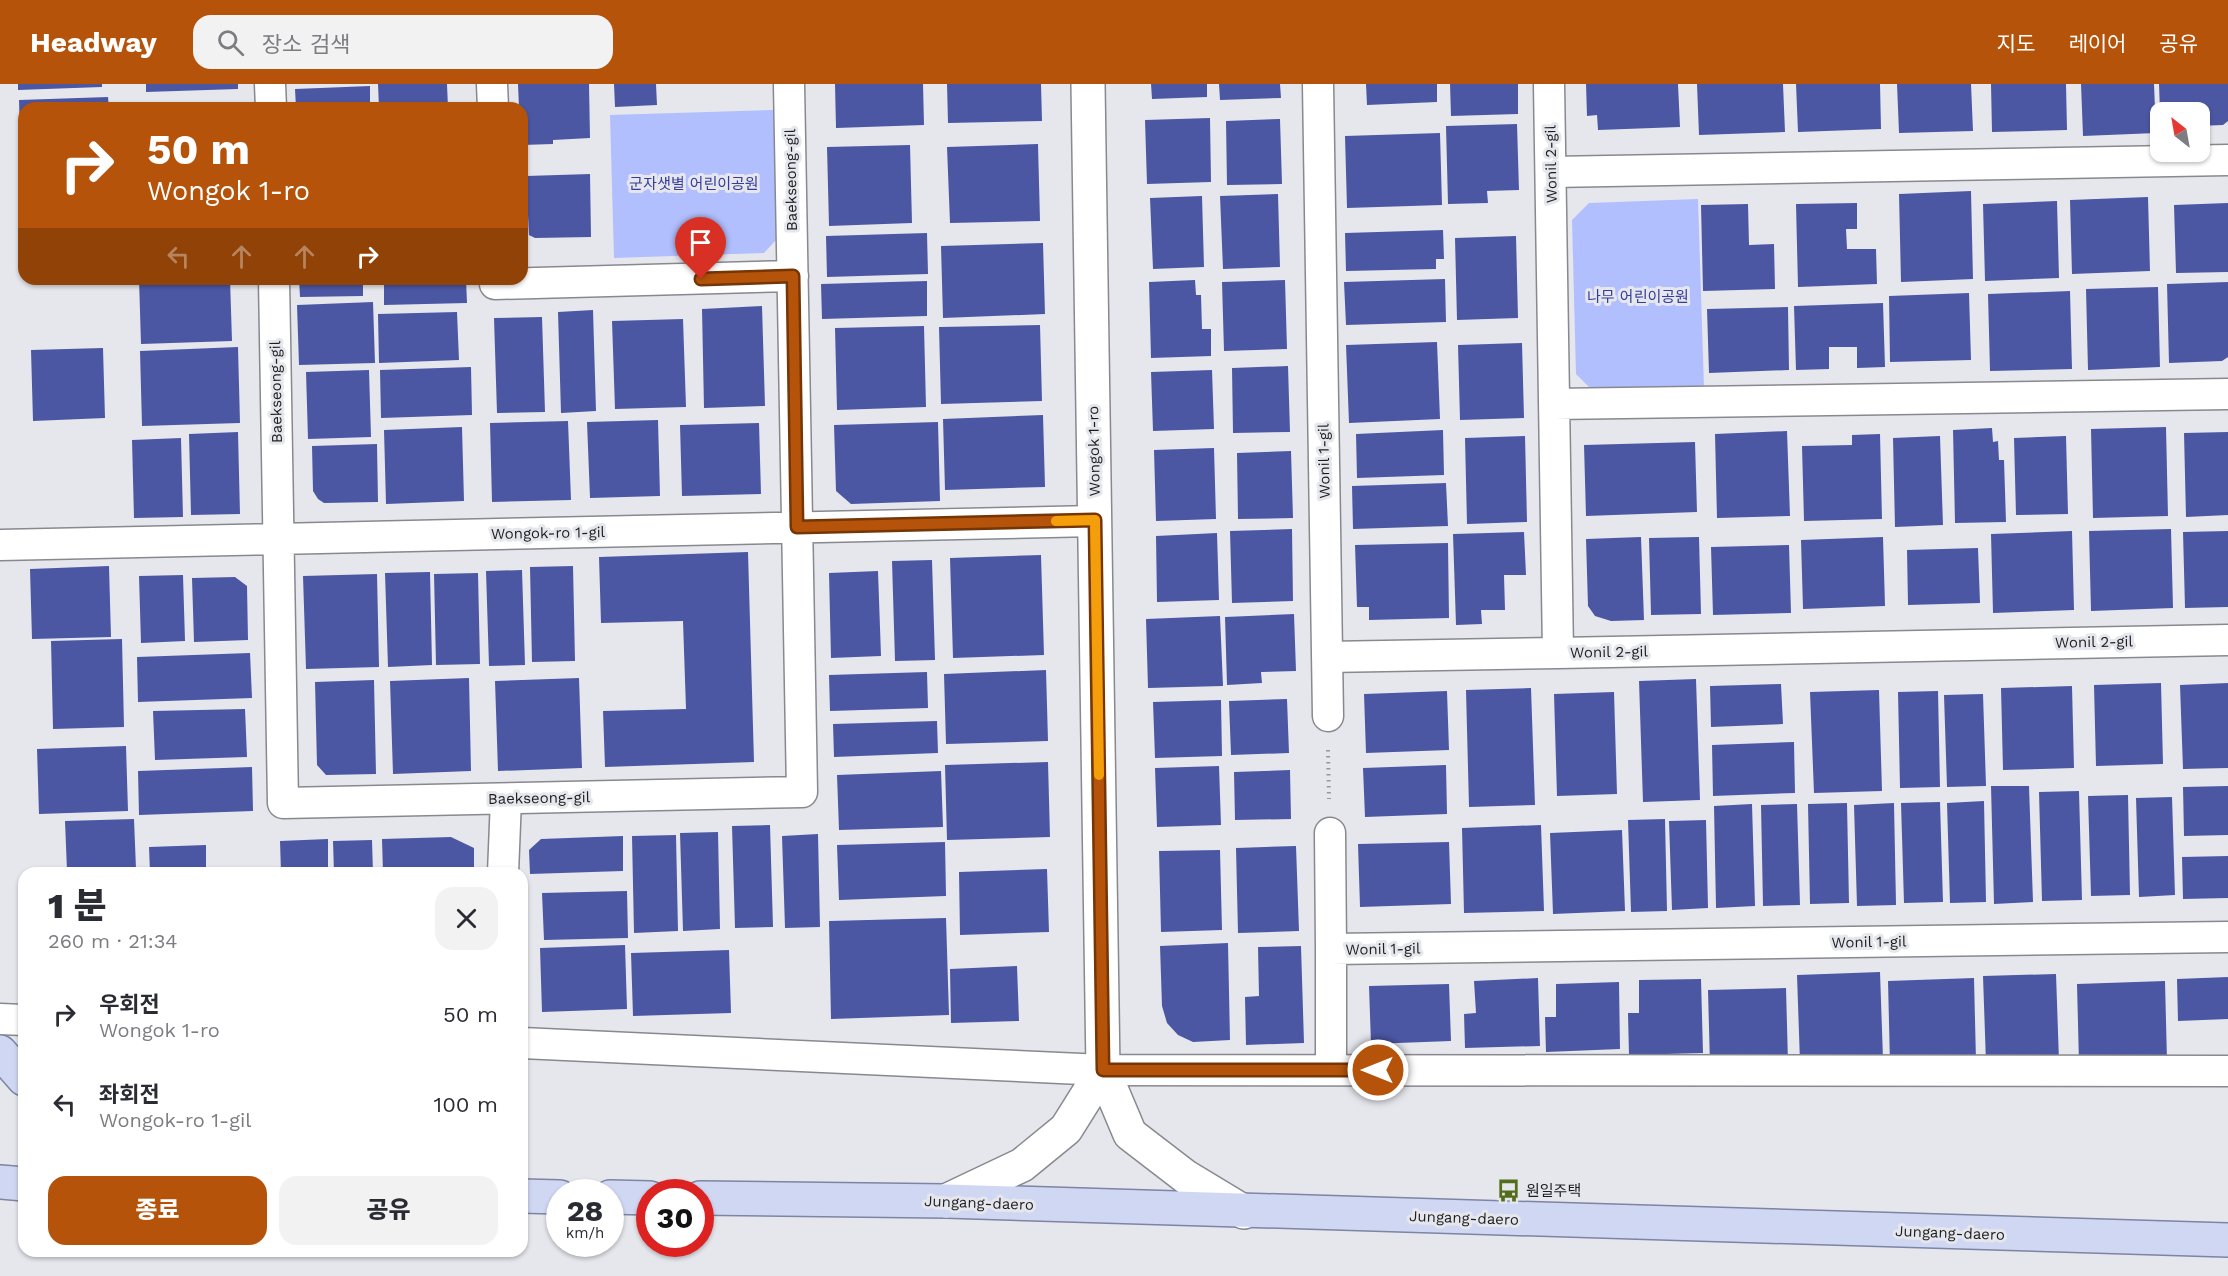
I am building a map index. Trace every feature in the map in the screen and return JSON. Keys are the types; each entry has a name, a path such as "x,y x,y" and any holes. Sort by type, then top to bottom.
{"main road":[{"path":"0,1052 18,1072"},
{"path":"0,1182 18,1184"},
{"path":"528,1196 546,1197"},
{"name":"Jungang-daero","path":"714,1198 946,1201 1244,1212 2219,1237"}],"street":[{"path":"270,84 271,102"},
{"path":"492,84 493,102"},
{"name":"Baekseong-gil","path":"274,285 284,803 802,792 789,84"},
{"name":"Wongok 1-ro","path":"1088,84 1103,1070"},
{"name":"Wonil 1-gil","path":"1318,84 1328,716"},
{"name":"Wonil 2-gil","path":"1549,84 1558,653 2228,640"},
{"path":"1551,172 2228,160"},
{"path":"528,283 793,276"},
{"path":"1554,404 2228,394"},
{"name":"Wongok-ro 1-gil","path":"0,545 1095,520"},
{"path":"1327,657 1558,653"},
{"path":"504,867 506,799"},
{"name":"Wonil 1-gil","path":"1330,833 1331,949 2228,937"},
{"path":"1331,949 1331,1070"},
{"path":"0,1019 18,1020"},
{"path":"528,1043 1103,1070 2228,1071"},
{"path":"946,1201 1022,1166 1066,1129 1103,1070"},
{"path":"1103,1070 1130,1134 1185,1177 1244,1212"}],"path":[{"path":"1328,716 1330,833"}],"green space":[{"name":"군자샛별 어린이공원","path":"774,110 777,239 764,253 614,258 610,115"},
{"name":"나무 어린이공원","path":"1698,199 1704,388 1593,391 1576,374 1572,220 1589,203"}],"building":[{"path":"18,84 102,84 102,87 18,90"},
{"path":"146,84 238,84 238,89 146,92"},
{"path":"378,84 447,84 448,102 379,102"},
{"path":"518,84 589,84 590,138 553,140 553,144 528,145 528,102 519,102"},
{"path":"614,84 656,84 657,105 615,107"},
{"path":"835,84 923,84 924,125 836,128"},
{"path":"947,84 1041,84 1042,121 948,123"},
{"path":"1151,84 1207,84 1207,97 1152,99"},
{"path":"1219,84 1280,84 1281,98 1220,100"},
{"path":"1366,84 1437,84 1437,102 1367,105"},
{"path":"1450,84 1518,84 1518,114 1451,116"},
{"path":"1586,84 1678,84 1680,127 1598,130 1597,115 1587,116"},
{"path":"1697,84 1783,84 1785,132 1699,135"},
{"path":"1796,84 1880,84 1881,129 1798,132"},
{"path":"1897,84 1971,84 1973,131 1899,133"},
{"path":"1991,84 2066,84 2067,130 1992,132"},
{"path":"2081,84 2154,84 2155,102 2150,102 2150,133 2083,136"},
{"path":"2159,84 2228,84 2228,121 2223,125 2210,126 2210,102 2160,102"},
{"path":"370,86 370,102 296,102 295,89"},
{"path":"108,97 108,102 19,102 19,100"},
{"path":"1210,118 1211,182 1147,184 1145,120"},
{"path":"1280,119 1282,184 1227,185 1226,121"},
{"path":"1517,124 1519,190 1487,191 1488,203 1448,204 1446,126"},
{"path":"1440,133 1442,205 1347,208 1345,136"},
{"path":"1038,144 1040,221 950,223 947,147"},
{"path":"910,145 912,223 829,226 827,147"},
{"path":"590,174 591,237 535,238 529,235 528,176"},
{"path":"1971,191 1973,279 1901,282 1899,194"},
{"path":"1278,194 1280,267 1223,269 1220,196"},
{"path":"1202,196 1204,267 1153,269 1150,198"},
{"path":"2148,197 2150,271 2072,274 2070,200"},
{"path":"2057,201 2059,278 1985,281 1983,204"},
{"path":"1857,203 1857,229 1846,229 1847,249 1876,249 1877,284 1798,287 1796,204"},
{"path":"2228,203 2228,272 2176,273 2174,205"},
{"path":"1748,204 1749,245 1774,244 1775,289 1703,291 1701,205"},
{"path":"1443,230 1444,259 1436,259 1436,269 1346,271 1345,233"},
{"path":"927,233 928,274 827,277 826,236"},
{"path":"1516,236 1518,318 1457,320 1455,238"},
{"path":"1043,243 1045,314 943,318 941,246"},
{"path":"1445,279 1446,322 1346,325 1344,282"},
{"path":"1195,280 1196,295 1201,295 1202,329 1211,329 1211,356 1151,358 1149,282"},
{"path":"1285,280 1287,349 1224,351 1222,282"},
{"path":"927,281 927,316 822,319 821,284"},
{"path":"2228,282 2228,357 2222,361 2169,363 2167,284"},
{"path":"139,285 230,285 232,341 141,344"},
{"path":"299,285 363,285 363,296 300,297"},
{"path":"384,285 466,285 467,303 384,305"},
{"path":"2158,287 2160,367 2088,370 2086,289"},
{"path":"2070,291 2072,369 1990,371 1988,294"},
{"path":"1969,293 1971,360 1890,362 1889,296"},
{"path":"373,302 375,363 299,365 297,305"},
{"path":"1883,303 1885,367 1857,368 1857,347 1829,347 1829,369 1796,370 1794,306"},
{"path":"762,306 765,406 704,408 702,309"},
{"path":"1788,307 1789,370 1709,373 1707,309"},
{"path":"593,310 596,411 561,413 558,312"},
{"path":"457,312 459,360 379,363 378,314"},
{"path":"542,317 545,412 497,413 494,318"},
{"path":"683,319 686,407 615,409 612,321"},
{"path":"1040,325 1042,401 941,404 939,327"},
{"path":"924,326 926,407 837,410 835,328"},
{"path":"1437,342 1440,419 1349,423 1346,345"},
{"path":"1522,343 1524,418 1460,420 1458,345"},
{"path":"238,347 240,423 142,426 140,351"},
{"path":"103,348 105,418 33,421 31,350"},
{"path":"1288,366 1290,432 1233,433 1232,368"},
{"path":"471,367 472,415 381,418 380,370"},
{"path":"369,370 371,437 308,439 306,372"},
{"path":"1212,370 1214,429 1153,431 1151,372"},
{"path":"1043,415 1045,487 945,490 943,419"},
{"path":"658,420 660,496 590,498 587,422"},
{"path":"568,421 571,500 492,502 490,423"},
{"path":"938,422 940,501 851,504 836,491 834,425"},
{"path":"759,423 761,494 682,496 680,425"},
{"path":"462,427 464,501 386,504 384,430"},
{"path":"2166,427 2168,516 2093,518 2091,429"},
{"path":"1992,428 1993,442 1998,441 1999,460 2004,460 2006,522 1955,523 1953,430"},
{"path":"1443,430 1444,475 1357,478 1356,434"},
{"path":"1787,431 1790,516 1717,518 1715,434"},
{"path":"238,432 240,514 191,515 189,434"},
{"path":"2228,432 2228,515 2186,517 2184,433"},
{"path":"1880,434 1882,519 1804,521 1802,446 1852,445 1852,435"},
{"path":"1525,436 1527,522 1467,524 1465,438"},
{"path":"1940,436 1943,525 1895,527 1893,438"},
{"path":"2066,436 2068,514 2016,515 2014,438"},
{"path":"181,438 183,517 134,518 132,440"},
{"path":"1695,442 1697,512 1586,516 1584,445"},
{"path":"377,444 378,502 324,503 318,499 313,491 312,446"},
{"path":"1214,448 1216,519 1156,521 1154,450"},
{"path":"1291,451 1293,518 1238,519 1237,453"},
{"path":"1446,483 1448,526 1353,529 1352,486"},
{"path":"1292,529 1293,601 1232,603 1230,531"},
{"path":"2171,529 2173,608 2091,611 2089,531"},
{"path":"2072,531 2074,610 1993,613 1991,534"},
{"path":"2228,531 2228,607 2185,608 2183,532"},
{"path":"1524,532 1526,575 1504,575 1505,610 1481,610 1482,624 1456,625 1453,534"},
{"path":"1217,533 1219,600 1157,602 1156,536"},
{"path":"1641,537 1644,620 1611,621 1595,616 1588,606 1586,539"},
{"path":"1699,537 1701,614 1651,615 1649,538"},
{"path":"1883,537 1885,606 1803,609 1801,540"},
{"path":"1448,543 1449,618 1369,620 1369,607 1357,607 1355,545"},
{"path":"1789,545 1791,613 1713,615 1711,547"},
{"path":"1978,548 1980,603 1908,605 1907,550"},
{"path":"748,552 754,762 605,767 603,711 686,709 683,621 601,623 599,557"},
{"path":"1041,555 1044,655 953,658 950,558"},
{"path":"932,560 935,660 895,661 892,561"},
{"path":"109,566 111,637 32,639 30,569"},
{"path":"573,566 575,661 532,662 530,567"},
{"path":"522,570 525,665 489,666 486,571"},
{"path":"878,571 881,656 831,658 829,573"},
{"path":"430,572 432,665 388,667 385,573"},
{"path":"478,573 480,664 436,665 434,574"},
{"path":"377,574 379,667 306,669 303,576"},
{"path":"183,575 185,641 141,643 139,576"},
{"path":"235,577 247,586 248,640 194,642 192,578"},
{"path":"1294,614 1296,671 1261,672 1262,683 1227,685 1225,617"},
{"path":"1220,616 1223,686 1148,688 1146,619"},
{"path":"122,639 124,727 53,729 51,641"},
{"path":"250,653 252,698 138,702 137,657"},
{"path":"1046,670 1048,741 946,744 944,674"},
{"path":"927,672 928,708 830,711 829,675"},
{"path":"469,678 471,771 393,774 390,681"},
{"path":"579,678 582,768 498,771 495,681"},
{"path":"1696,679 1700,800 1643,802 1639,681"},
{"path":"374,680 376,774 326,775 317,765 315,682"},
{"path":"2161,683 2163,764 2096,766 2094,685"},
{"path":"2228,683 2228,768 2183,769 2180,685"},
{"path":"1781,684 1783,724 1711,727 1710,686"},
{"path":"2072,686 2074,768 2003,770 2001,688"},
{"path":"1531,688 1535,805 1469,807 1466,690"},
{"path":"1879,690 1882,791 1814,793 1810,692"},
{"path":"1447,691 1449,750 1366,753 1364,694"},
{"path":"1938,691 1940,787 1900,788 1898,692"},
{"path":"1614,692 1617,794 1557,796 1554,694"},
{"path":"1983,694 1986,786 1947,787 1944,695"},
{"path":"1287,699 1289,753 1231,755 1229,701"},
{"path":"1221,700 1222,756 1155,758 1153,702"},
{"path":"245,709 247,757 155,760 153,711"},
{"path":"937,721 938,753 834,757 833,724"},
{"path":"1794,742 1795,793 1713,796 1712,745"},
{"path":"126,746 128,811 39,814 37,749"},
{"path":"1048,762 1050,837 947,840 945,765"},
{"path":"1446,765 1447,814 1365,817 1363,768"},
{"path":"1219,766 1221,825 1157,827 1155,768"},
{"path":"252,767 253,811 139,815 138,771"},
{"path":"1290,770 1291,819 1235,820 1234,772"},
{"path":"941,771 943,827 839,830 837,775"},
{"path":"1991,786 2029,786 2033,902 1994,904"},
{"path":"2228,786 2228,835 2184,836 2183,787"},
{"path":"2079,791 2082,900 2042,901 2039,792"},
{"path":"2128,795 2130,895 2091,896 2088,796"},
{"path":"2172,797 2175,895 2139,897 2136,798"},
{"path":"1984,801 1986,902 1950,903 1947,803"},
{"path":"1940,802 1943,902 1904,903 1901,803"},
{"path":"1847,803 1849,903 1810,904 1808,804"},
{"path":"1894,803 1896,905 1857,906 1854,805"},
{"path":"1752,804 1755,906 1716,908 1714,806"},
{"path":"1797,804 1800,905 1763,906 1761,805"},
{"path":"134,819 136,867 67,867 65,821"},
{"path":"1665,819 1667,911 1631,912 1628,820"},
{"path":"1706,820 1708,908 1672,910 1669,821"},
{"path":"770,825 773,927 735,928 732,826"},
{"path":"1541,825 1544,911 1464,913 1462,828"},
{"path":"1622,830 1625,911 1553,914 1550,833"},
{"path":"718,832 720,929 683,931 680,833"},
{"path":"818,834 820,927 785,928 782,836"},
{"path":"676,835 678,931 634,933 632,836"},
{"path":"623,836 623,871 530,874 529,850 541,839"},
{"path":"451,837 474,848 474,867 383,867 382,839"},
{"path":"328,839 328,867 281,867 280,841"},
{"path":"372,840 373,867 334,867 333,841"},
{"path":"945,842 946,896 839,900 837,845"},
{"path":"1449,842 1451,904 1360,907 1358,844"},
{"path":"206,845 206,867 150,867 149,847"},
{"path":"1296,846 1299,931 1238,933 1236,848"},
{"path":"1220,850 1222,930 1161,932 1159,851"},
{"path":"2228,856 2228,898 2183,899 2182,857"},
{"path":"1047,869 1049,932 960,935 959,872"},
{"path":"627,891 628,938 544,940 542,893"},
{"path":"946,918 949,1015 831,1019 829,921"},
{"path":"1228,943 1230,1040 1193,1042 1178,1035 1167,1023 1162,1006 1160,946"},
{"path":"625,945 627,1009 542,1012 540,948"},
{"path":"1301,946 1304,1043 1246,1045 1245,997 1259,996 1258,947"},
{"path":"729,950 731,1013 633,1016 631,953"},
{"path":"1017,966 1019,1021 951,1023 950,969"},
{"path":"1880,972 1883,1059 1800,1062 1797,975"},
{"path":"2056,974 2059,1061 1986,1063 1983,976"},
{"path":"2228,977 2228,1019 2178,1021 2177,979"},
{"path":"1538,978 1540,1046 1465,1048 1464,1014 1476,1013 1474,981"},
{"path":"1974,978 1976,1061 1890,1064 1888,981"},
{"path":"1701,979 1703,1053 1629,1055 1628,1013 1639,1013 1639,980"},
{"path":"2165,981 2167,1061 2079,1063 2077,984"},
{"path":"1619,982 1620,1049 1546,1052 1545,1017 1556,1017 1556,984"},
{"path":"1449,984 1451,1041 1371,1044 1369,986"},
{"path":"1786,988 1788,1062 1710,1065 1708,990"}],"slow traffic":[{"path":"1056,521 1095,520 1099,775"}],"place":[{"name":"원일주택","path":"1508,1191"}],"route":[{"path":"701,279 793,276 797,527 1095,520 1103,1070 1378,1070"}]}
